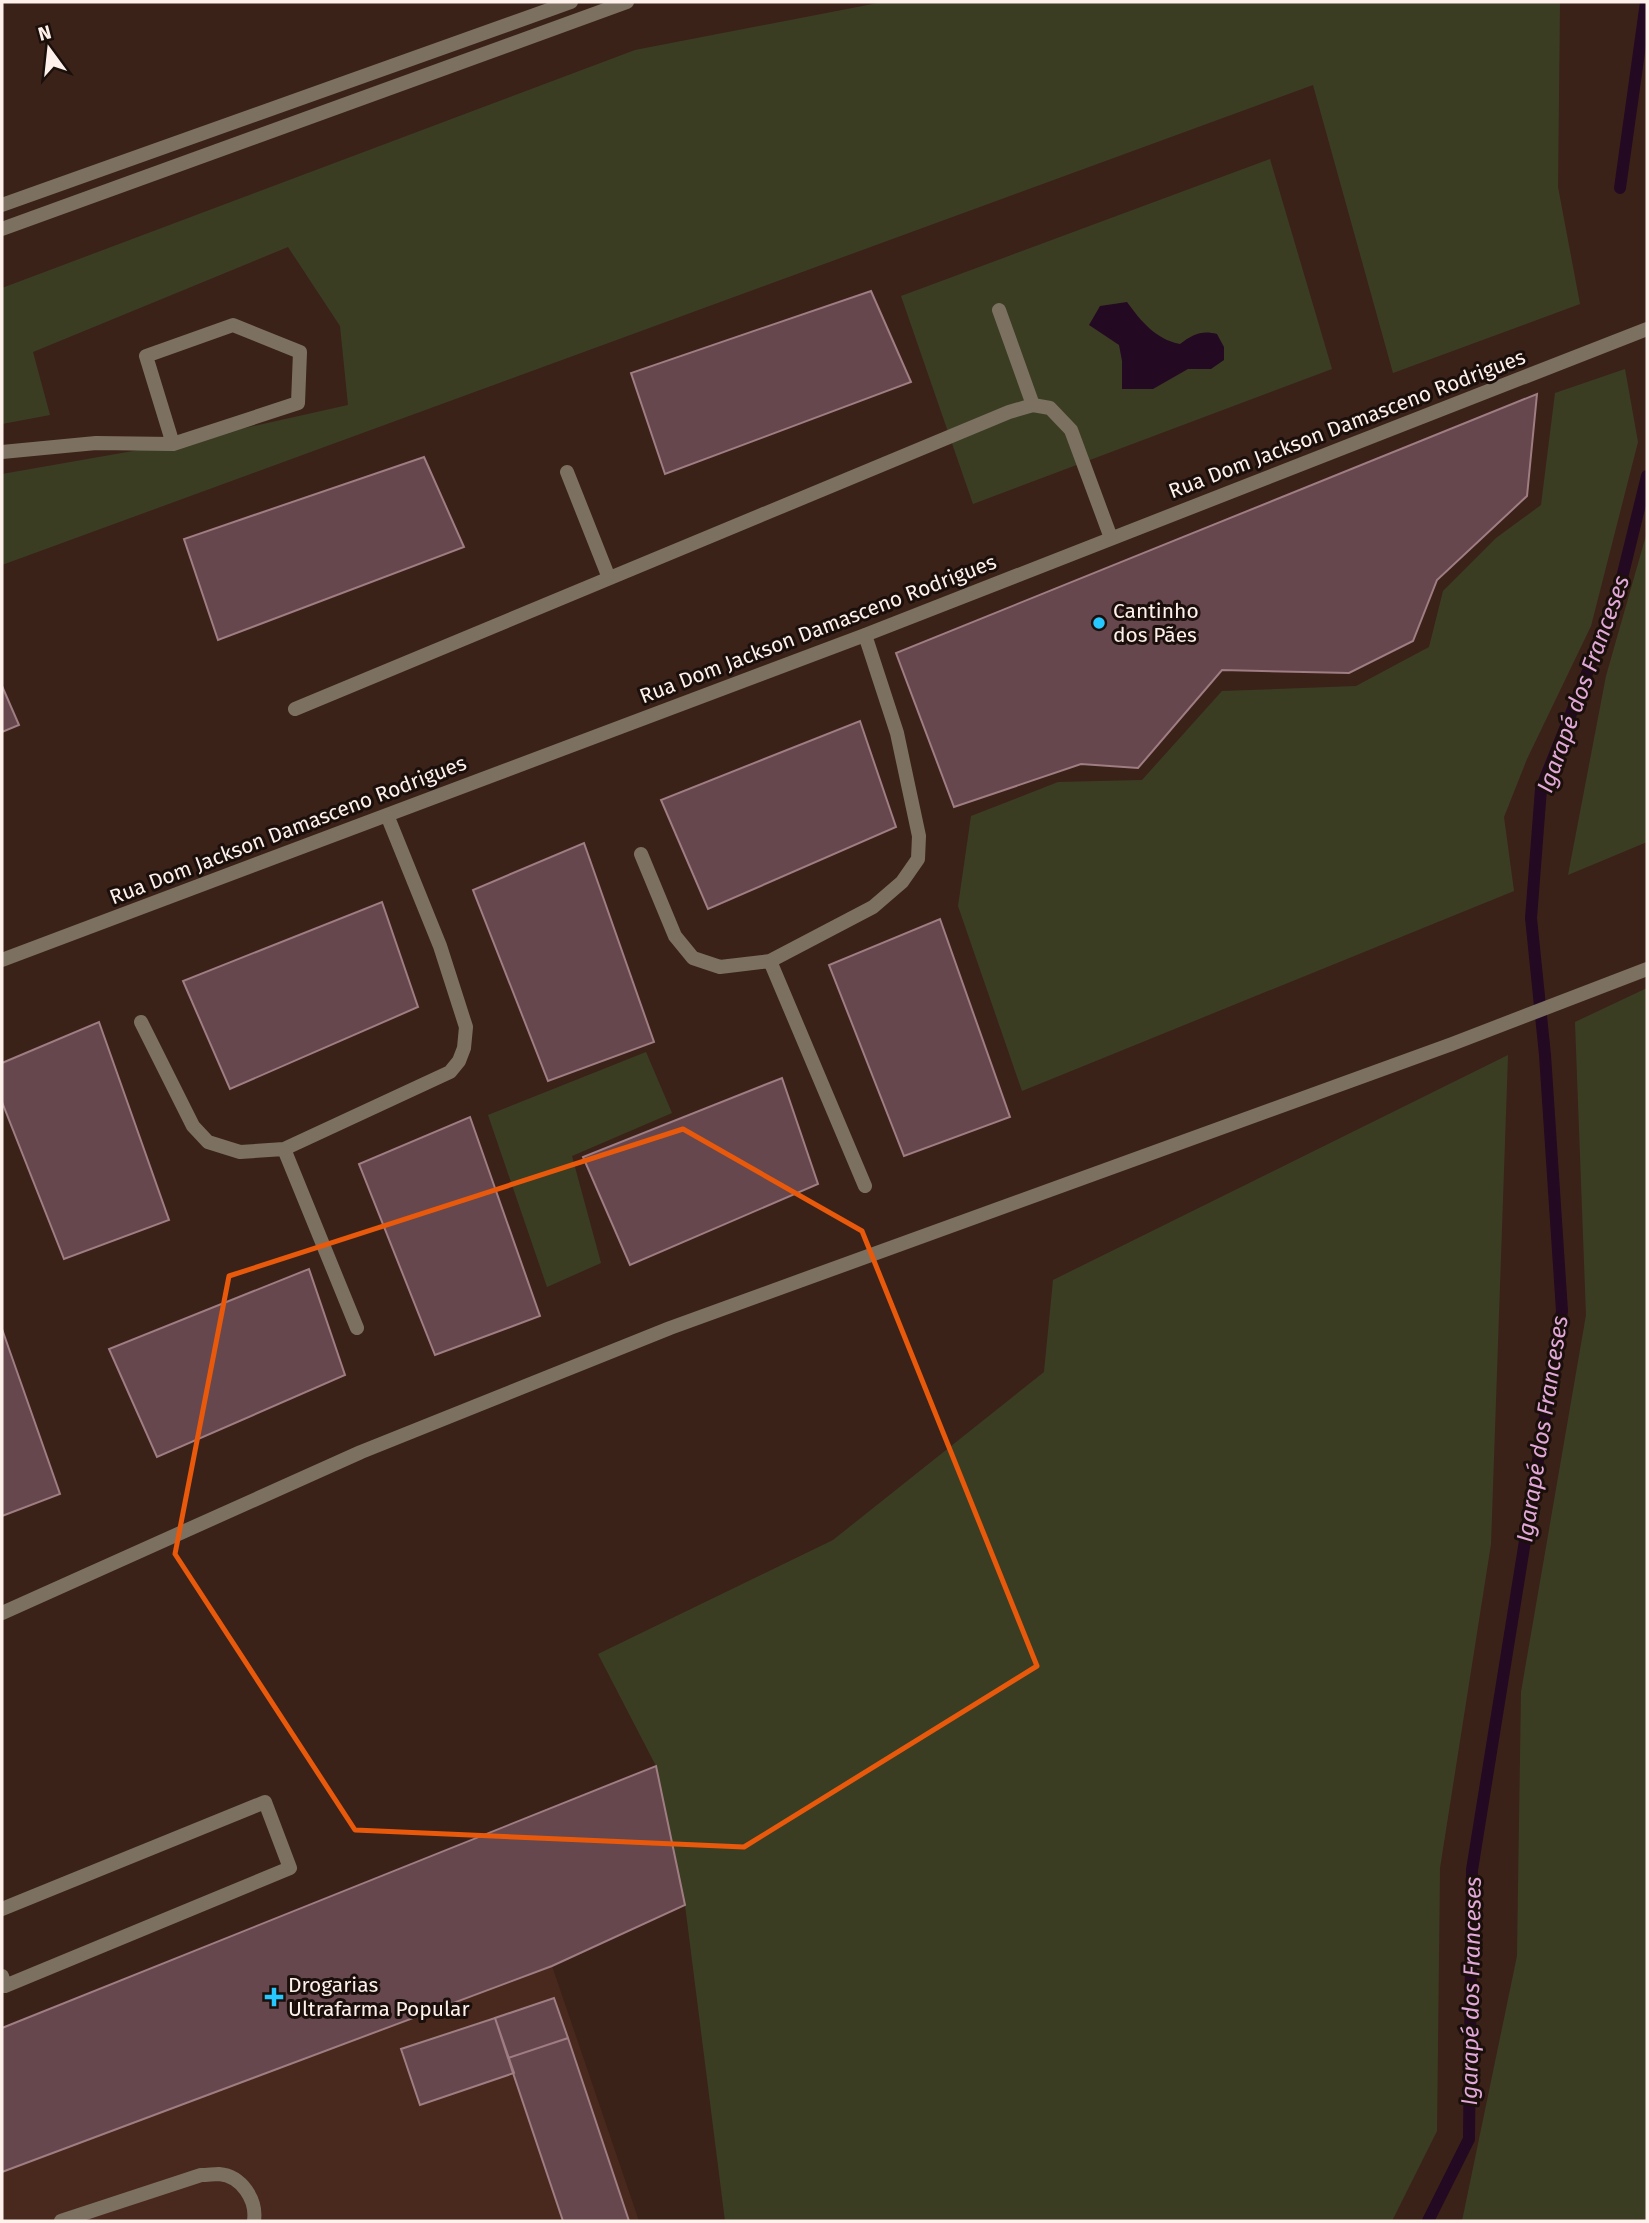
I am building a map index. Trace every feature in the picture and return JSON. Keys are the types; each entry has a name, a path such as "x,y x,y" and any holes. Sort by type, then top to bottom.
{"street":[{"path":"2,205 570,2"},
{"path":"2,229 626,2"},
{"path":"999,310 1033,405"},
{"path":"2,452 96,443 173,444 298,403 300,352 233,325 146,356 173,444"},
{"name":"Rua Dom Jackson Damasceno Rodrigues","path":"2,960 865,635 1647,329"},
{"path":"295,709 1009,412 1033,405 1050,408 1071,430 1111,538"},
{"path":"567,472 609,578"},
{"path":"641,854 675,936 693,958 720,967 770,961 873,906 902,882 918,859 919,836 897,733 865,635"},
{"path":"141,1022 193,1126 208,1142 240,1152 284,1149 450,1072 459,1061 464,1048 466,1027 440,946 387,815"},
{"path":"770,961 865,1186"},
{"path":"2,1613 361,1452 670,1328 1452,1044 1647,968"},
{"path":"284,1149 357,1328"},
{"path":"2,1909 265,1802 290,1868 5,1986 2,1976"},
{"path":"61,2221 201,2175 221,2174 239,2182 250,2197 254,2221"}],"highlighted area":[{"path":"683,1129 862,1231 1037,1666 744,1847 355,1830 175,1554 229,1276"}],"shaded area":[{"path":"1127,302 1149,328 1171,342 1180,344 1207,332 1217,334 1224,347 1224,360 1211,369 1188,369 1153,389 1122,389 1119,345 1089,325 1100,306"},
{"path":"552,1966 639,2221 2,2221 2,2172"}],"green space":[{"path":"883,2 1560,2 1558,187 1580,304 1393,373 1313,85 2,565 2,474 173,444 348,405 340,326 288,247 33,352 50,415 2,424 2,288 635,50"},
{"path":"1270,159 1332,369 973,504 901,296"},
{"path":"1625,369 1638,442 1591,626 1527,759 1504,817 1514,891 1022,1091 958,906 971,816 1058,782 1142,780 1222,691 1356,686 1429,647 1443,591 1496,538 1541,505 1555,393"},
{"path":"1647,532 1647,842 1568,875 1606,676"},
{"path":"1647,988 1647,2221 1462,2221 1517,1956 1521,1692 1586,1315 1575,1022"},
{"path":"646,1052 672,1113 572,1156 601,1263 547,1287 488,1115"},
{"path":"1508,1055 1491,1544 1440,1868 1437,2131 1392,2221 725,2221 685,1905 656,1766 598,1654 833,1540 1044,1372 1053,1280"}],"building":[{"path":"871,291 911,382 665,474 631,373"},
{"path":"1537,394 1527,496 1437,580 1413,641 1349,673 1222,670 1138,768 1081,764 954,807 896,653"},
{"path":"424,457 464,547 218,640 184,539"},
{"path":"2,686 19,725 2,732"},
{"path":"860,721 896,827 708,909 661,800"},
{"path":"584,843 654,1042 548,1081 473,890"},
{"path":"382,902 418,1007 230,1089 183,981"},
{"path":"940,919 1010,1117 904,1156 829,965"},
{"path":"99,1022 169,1220 64,1259 2,1102 2,1063"},
{"path":"782,1078 818,1184 630,1265 583,1157"},
{"path":"470,1117 540,1316 435,1355 359,1164"},
{"path":"309,1269 345,1375 157,1457 109,1349"},
{"path":"2,1329 60,1494 2,1516"},
{"name":"Drogarias Ultrafarma Popular","path":"656,1766 685,1905 552,1966 2,2172 2,2028"},
{"path":"554,1998 568,2038 508,2058 495,2018"},
{"path":"495,2018 514,2073 420,2105 401,2049"},
{"path":"568,2038 629,2221 563,2221 508,2058"}],"waterway":[{"name":"Igarapé dos Franceses","path":"1620,188 1646,2"},
{"name":"Igarapé dos Franceses","path":"1428,2221 1469,2139 1472,1870 1562,1311 1545,1055 1531,918 1541,789 1617,598 1647,476"}],"place":[{"name":"Cantinho dos Pães","path":"1099,623"},
{"name":"Drogarias Ultrafarma Popular","path":"274,1997"}]}
